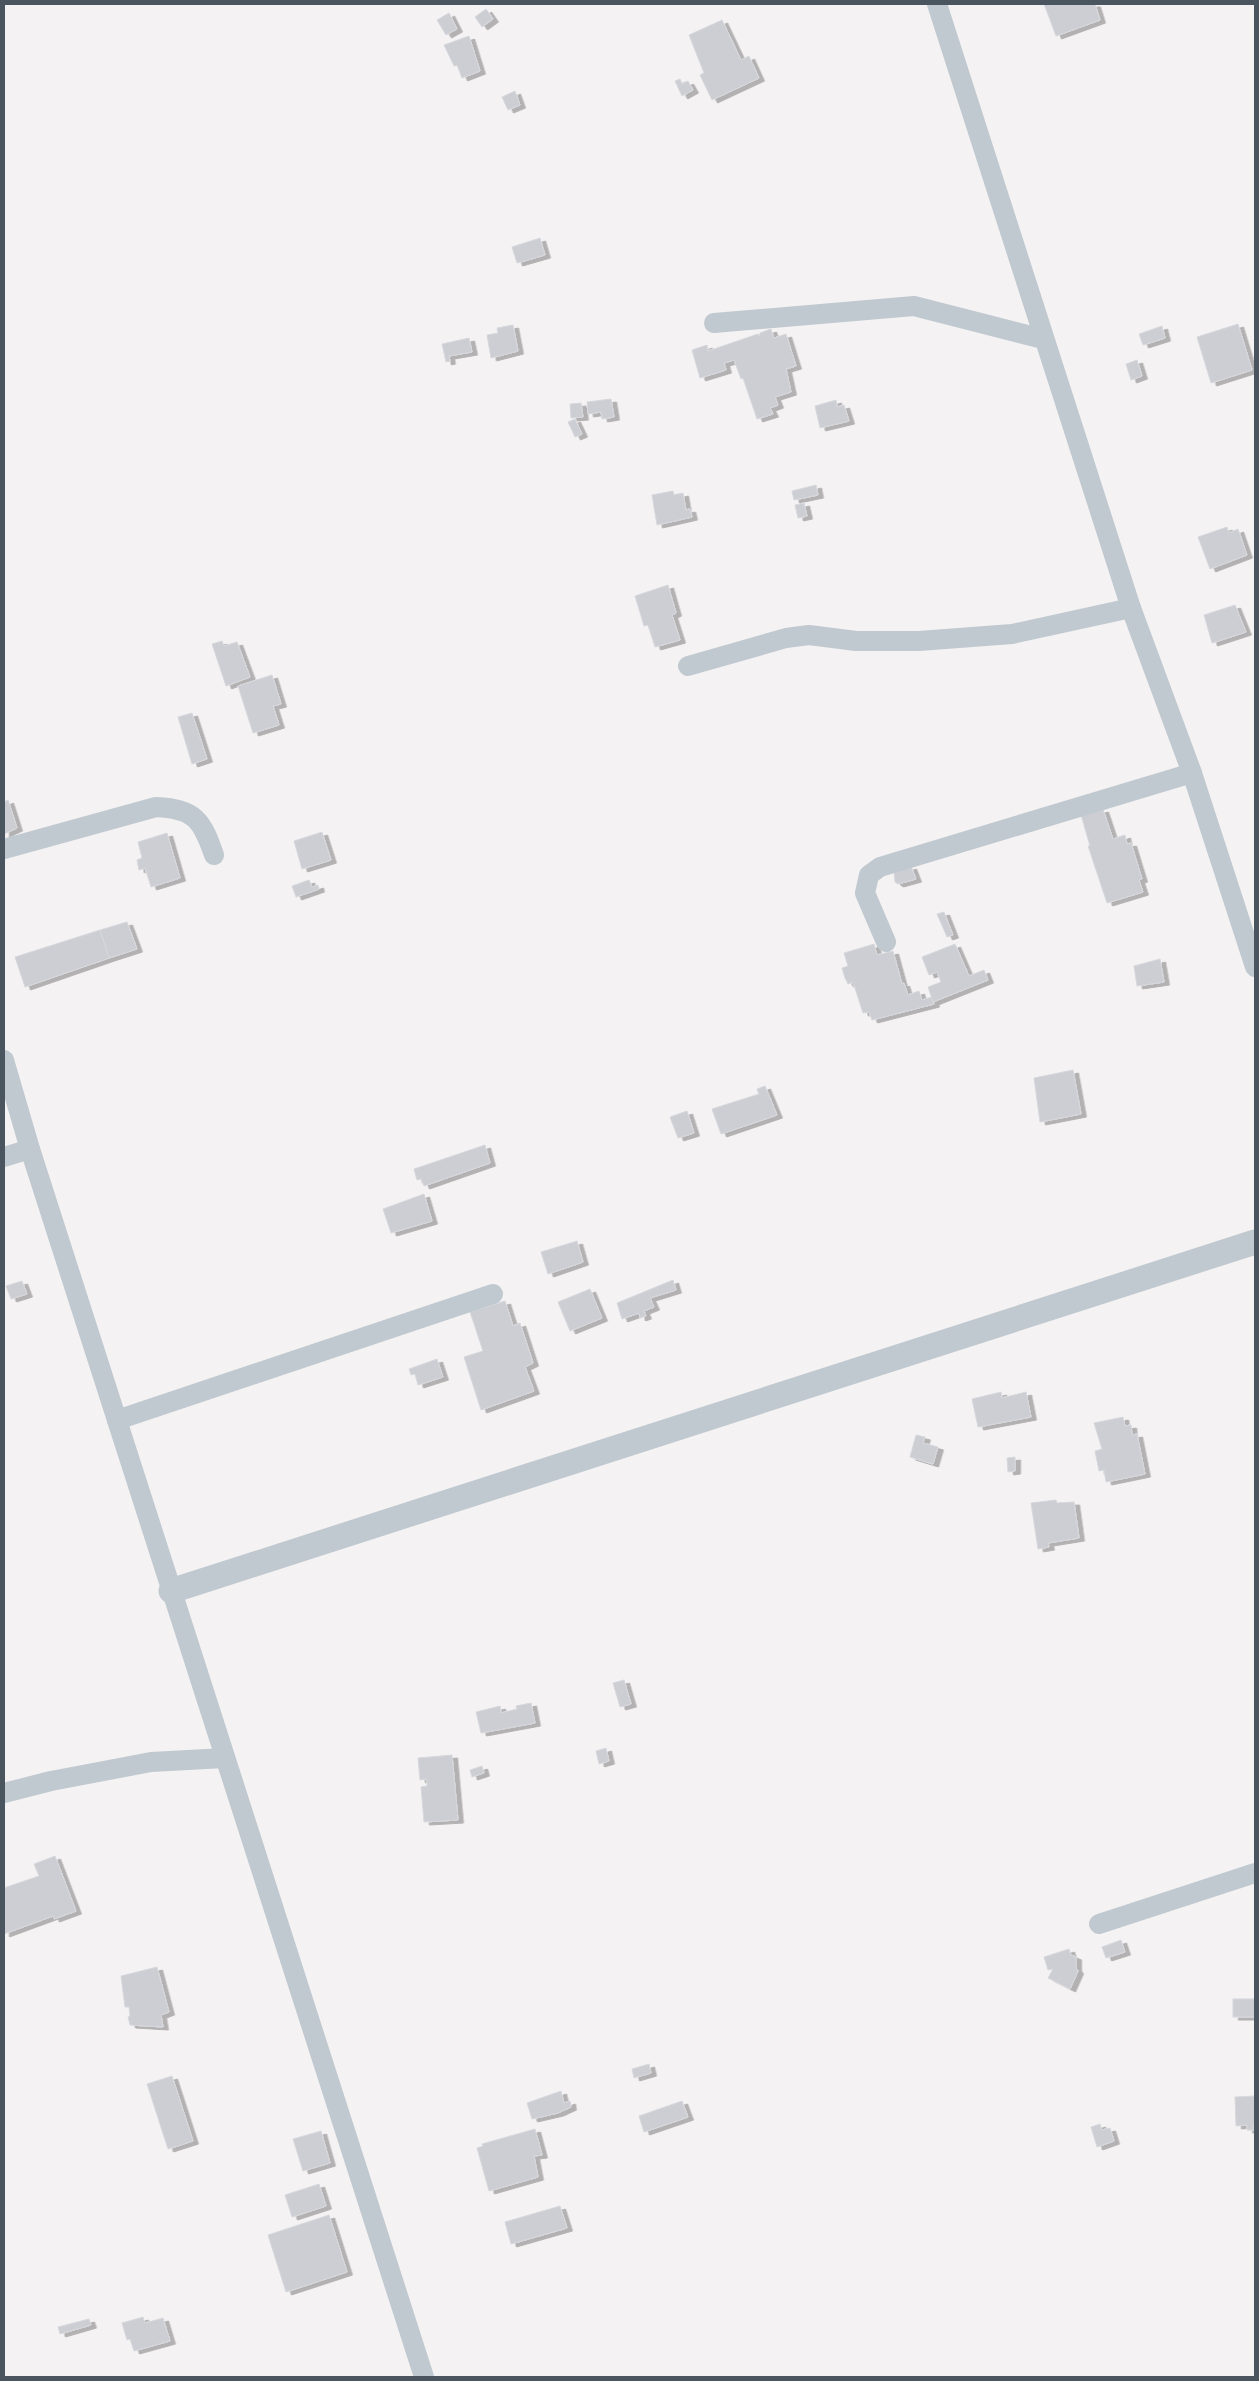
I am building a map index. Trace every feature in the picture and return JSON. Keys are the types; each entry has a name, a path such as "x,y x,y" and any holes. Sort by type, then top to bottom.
{"street":[{"path":"937,4 1043,339 1131,608 1192,773 1255,967"},
{"path":"714,322 914,306 1043,339"},
{"path":"688,666 786,638 802,636 856,640 918,641 1012,634 1131,608"},
{"path":"886,942 865,894 869,875 880,867 1192,773"},
{"path":"4,849 156,808 176,808 191,814 205,829 214,855"},
{"path":"4,1060 30,1149 424,2377"},
{"path":"4,1157 30,1149"},
{"path":"172,1591 1255,1242"},
{"path":"117,1420 493,1294"},
{"path":"4,1793 51,1781 150,1762 226,1758"},
{"path":"1099,1924 1255,1873"}],"building":[{"path":"1044,4 1095,4 1100,20 1056,36"},
{"path":"486,9 493,19 482,27 475,17"},
{"path":"449,13 457,29 446,35 437,20"},
{"path":"722,20 741,60 749,56 759,78 712,100 700,75 704,73 689,35"},
{"path":"469,36 480,71 462,78 457,65 454,66 444,45"},
{"path":"680,79 682,84 688,81 693,90 682,96 675,81"},
{"path":"515,91 520,105 508,110 502,97"},
{"path":"540,238 545,255 517,263 512,247"},
{"path":"1238,324 1252,370 1211,383 1197,337"},
{"path":"513,325 518,351 491,358 487,335 498,333 497,328"},
{"path":"1162,326 1165,338 1143,345 1139,334"},
{"path":"771,329 774,338 786,334 796,366 786,369 791,392 775,397 778,405 770,408 773,414 757,419 743,378 741,379 734,360 724,363 726,370 700,378 692,350 707,345 708,351 758,334 759,336 760,333"},
{"path":"469,338 472,352 449,356 450,361 446,362 442,344"},
{"path":"1137,360 1142,376 1131,380 1126,364"},
{"path":"611,399 614,417 602,419 601,412 588,414 587,402"},
{"path":"836,400 837,407 844,405 849,421 820,428 815,406"},
{"path":"581,403 583,417 571,418 570,404"},
{"path":"575,419 582,434 575,437 568,422"},
{"path":"816,485 818,495 794,500 792,491"},
{"path":"673,491 674,495 683,493 686,510 690,509 692,517 657,525 652,495"},
{"path":"804,503 807,516 798,518 795,505"},
{"path":"1227,527 1229,533 1238,529 1247,555 1210,569 1198,537"},
{"path":"668,585 676,613 672,615 680,640 655,647 648,625 644,626 635,596"},
{"path":"1235,605 1246,632 1212,643 1204,615"},
{"path":"222,641 224,646 237,642 250,677 226,686 212,644"},
{"path":"272,675 281,704 273,706 279,725 253,733 238,686"},
{"path":"192,713 207,759 192,764 178,717"},
{"path":"8,800 17,828 4,834 4,802"},
{"path":"1103,809 1113,839 1125,835 1127,844 1131,843 1142,879 1139,880 1143,892 1107,903 1088,846 1090,846 1081,815"},
{"path":"322,832 331,860 302,869 294,841"},
{"path":"167,833 180,878 151,887 145,868 139,870 137,860 142,858 138,842"},
{"path":"911,866 916,879 898,884 895,882 894,872"},
{"path":"309,880 312,887 318,885 319,889 296,897 292,886"},
{"path":"944,912 953,935 947,937 937,914"},
{"path":"127,922 137,949 109,958 100,930"},
{"path":"100,930 109,958 25,987 15,957"},
{"path":"874,944 877,955 893,951 902,984 904,983 908,995 919,991 922,1000 932,997 934,1004 872,1020 869,1012 863,1013 853,982 848,984 845,978 842,968 848,966 844,953"},
{"path":"955,944 969,976 984,970 988,980 933,1002 928,987 941,982 937,972 929,975 922,957"},
{"path":"1160,959 1164,982 1137,986 1134,966"},
{"path":"1073,1070 1081,1114 1040,1122 1034,1078"},
{"path":"765,1086 777,1115 721,1134 712,1109 759,1094 757,1089"},
{"path":"687,1111 694,1133 678,1138 670,1117"},
{"path":"485,1145 490,1163 424,1186 421,1179 417,1180 414,1169"},
{"path":"424,1194 432,1221 391,1233 383,1209"},
{"path":"577,1241 583,1262 548,1274 541,1252"},
{"path":"673,1280 676,1290 650,1298 654,1307 644,1311 646,1316 640,1318 639,1313 622,1319 617,1303"},
{"path":"22,1281 27,1294 11,1299 6,1286"},
{"path":"590,1289 602,1318 570,1331 558,1302"},
{"path":"505,1301 513,1326 520,1323 533,1363 525,1367 534,1391 481,1410 464,1357 483,1351 470,1312"},
{"path":"437,1359 443,1377 418,1385 415,1374 411,1375 409,1369"},
{"path":"1001,1392 1002,1398 1026,1392 1031,1417 978,1427 972,1399"},
{"path":"1123,1417 1125,1426 1131,1425 1132,1435 1137,1434 1145,1474 1106,1482 1104,1470 1099,1471 1095,1451 1102,1449 1094,1423"},
{"path":"916,1435 925,1437 923,1443 938,1447 933,1464 910,1457"},
{"path":"1015,1457 1015,1471 1008,1472 1007,1458"},
{"path":"1056,1500 1057,1503 1074,1502 1079,1538 1048,1543 1049,1547 1038,1549 1031,1503"},
{"path":"624,1680 631,1704 620,1707 613,1683"},
{"path":"531,1703 535,1723 481,1733 476,1712 500,1706 501,1713 517,1709 516,1706"},
{"path":"606,1748 609,1761 599,1764 596,1751"},
{"path":"452,1755 458,1820 424,1822 421,1787 427,1786 427,1779 420,1780 418,1758"},
{"path":"482,1766 484,1773 472,1777 470,1770"},
{"path":"55,1856 76,1911 54,1919 53,1916 4,1934 4,1888 39,1876 34,1864"},
{"path":"1121,1940 1125,1952 1106,1958 1102,1947"},
{"path":"1069,1949 1071,1955 1076,1957 1076,1968 1078,1971 1070,1989 1048,1978 1053,1969 1048,1970 1044,1957"},
{"path":"157,1967 169,2012 161,2015 163,2027 130,2025 128,2017 130,2016 129,2007 125,2007 121,1976"},
{"path":"1233,1999 1255,1999 1255,2017 1233,2017"},
{"path":"649,2064 651,2073 634,2078 632,2069"},
{"path":"172,2076 193,2141 168,2149 147,2084"},
{"path":"561,2091 564,2103 570,2101 571,2107 558,2113 532,2119 527,2103"},
{"path":"1255,2096 1254,2130 1247,2130 1247,2125 1236,2126 1235,2097"},
{"path":"682,2101 688,2117 644,2132 639,2116"},
{"path":"1100,2124 1102,2130 1110,2128 1114,2141 1097,2147 1091,2127"},
{"path":"535,2129 542,2155 534,2156 538,2177 489,2191 477,2148 483,2146 482,2144"},
{"path":"321,2131 330,2163 303,2171 293,2139"},
{"path":"319,2184 326,2206 292,2217 285,2195"},
{"path":"560,2206 567,2228 511,2244 505,2222"},
{"path":"329,2215 347,2272 286,2292 268,2235"},
{"path":"143,2317 145,2323 163,2318 170,2341 134,2351 130,2339 127,2340 122,2323"},
{"path":"89,2319 91,2325 60,2334 58,2327"}]}
